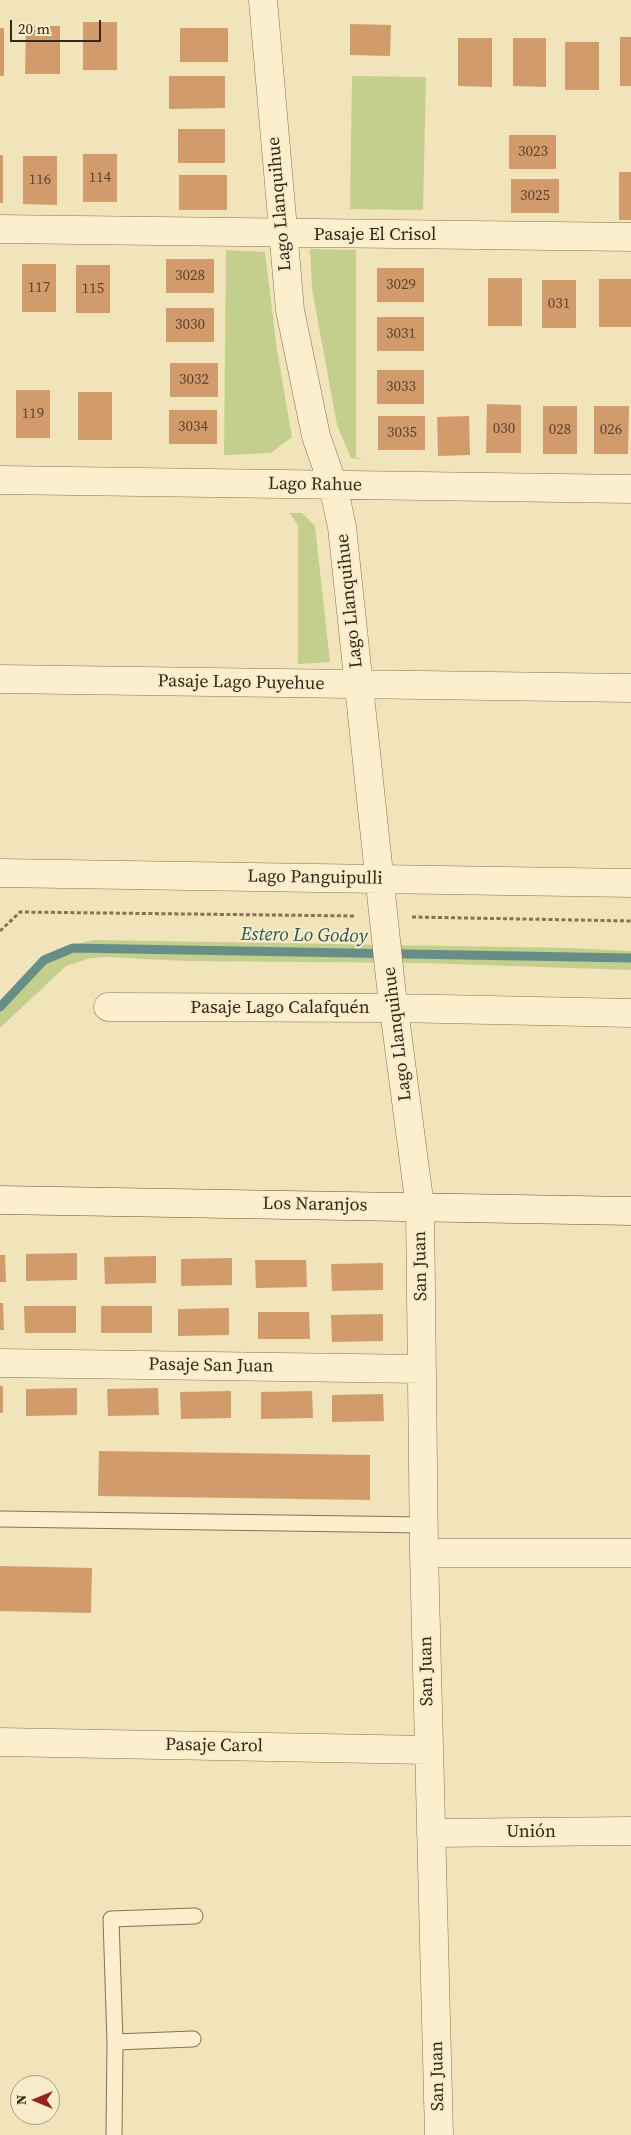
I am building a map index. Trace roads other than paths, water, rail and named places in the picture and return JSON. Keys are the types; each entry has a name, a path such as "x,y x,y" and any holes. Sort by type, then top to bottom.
{"street":[{"name":"Lago Llanquihue","path":"263,0 290,310 316,436 333,486 342,527 392,998 420,1207"},
{"name":"Pasaje El Crisol","path":"0,229 631,237"},
{"name":"Lago Rahue","path":"0,480 631,489"},
{"name":"Pasaje Lago Puyehue","path":"0,679 631,688"},
{"name":"Lago Panguipulli","path":"0,873 631,883"},
{"name":"Pasaje Lago Calafquén","path":"108,1008 392,998 631,1013"},
{"name":"Los Naranjos","path":"0,1200 631,1210"},
{"name":"San Juan","path":"420,1207 428,1750 432,1832 439,2135"},
{"name":"Pasaje San Juan","path":"0,1363 422,1369"},
{"path":"424,1553 631,1553"},
{"name":"Pasaje Carol","path":"0,1742 428,1750"},
{"name":"Unión","path":"432,1832 631,1831"}],"lane":[{"path":"0,1519 424,1525"},
{"path":"114,2135 114,2042 110,1919 195,1916"},
{"path":"114,2042 193,2039"}],"waterway":[{"name":"Estero Lo Godoy","path":"0,1007 44,960 73,948 631,958"}]}
